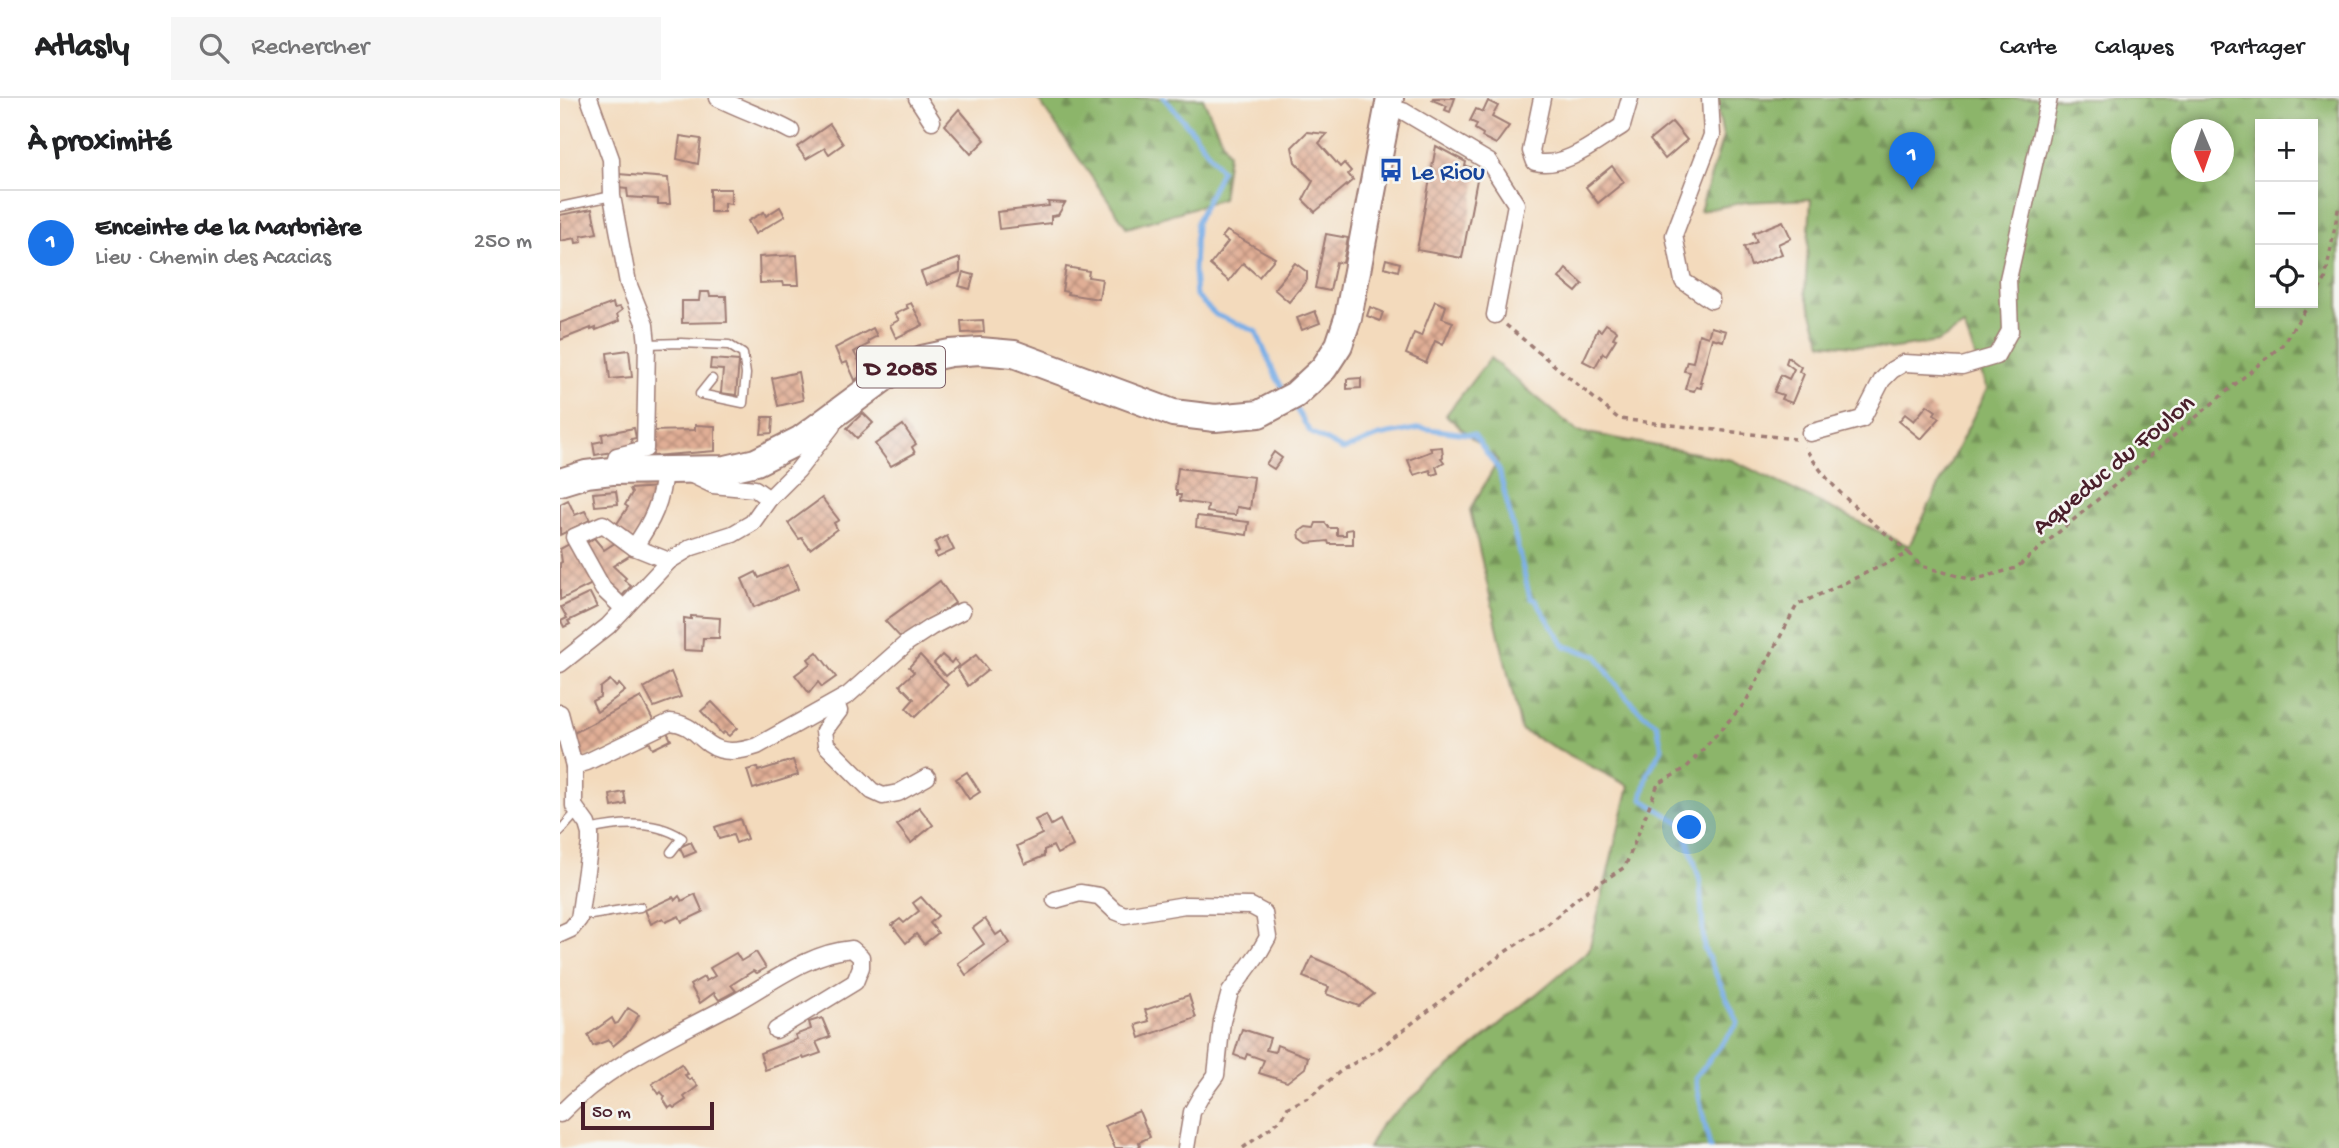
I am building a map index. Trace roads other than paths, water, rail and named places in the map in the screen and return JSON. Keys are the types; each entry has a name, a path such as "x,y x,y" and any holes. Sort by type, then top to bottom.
{"main road":[{"name":"D 2085","path":"560,482 586,474 612,471 726,468 756,462 800,440 904,365 950,353 981,351 1014,354 1173,413 1215,418 1259,414 1295,395 1324,368 1339,345 1348,318 1389,103"}],"street":[{"path":"589,98 611,159 612,197 628,284 645,325 647,344 645,449 617,456 612,471"},
{"path":"718,98 740,109 750,105 792,131"},
{"path":"917,98 932,121"},
{"path":"1542,98 1531,151 1535,162 1544,164 1571,157 1622,126 1630,98"},
{"path":"1710,98 1712,135 1674,234 1683,281 1711,300"},
{"path":"1805,437 1863,419 1882,380 1904,363 1962,366 1996,356 2010,331 2008,279 2049,98"},
{"path":"1389,103 1489,162 1516,204 1495,315"},
{"path":"560,664 608,626 669,561 692,547 733,534 752,523 769,499 798,470 845,408"},
{"path":"634,547 653,520 663,481 673,469 713,485 755,489 769,499"},
{"path":"624,609 603,589 574,537 603,524 634,547 669,561"},
{"path":"574,766 670,722 680,723 702,741 719,750 740,752 757,746 836,703 876,672 908,642 961,611"},
{"path":"836,703 839,711 824,731 826,745 872,791 883,796 898,793 927,777"},
{"path":"560,713 574,766 574,806 587,824 590,843 579,919 571,929 560,933"},
{"path":"1055,900 1080,892 1099,896 1115,911 1125,915 1185,905 1251,906 1264,914 1268,937 1230,992 1220,1033 1216,1075 1192,1112 1186,1148"},
{"path":"560,1114 581,1092 611,1069 734,1003 781,973 838,950 852,949 861,957 861,967 855,982 776,1030"}],"lane":[{"path":"560,207 612,197"},
{"path":"647,344 681,342 729,345 743,354 746,374 743,403 700,394 712,379"},
{"path":"560,831 577,812"},
{"path":"589,830 615,824 671,830 682,838 671,852"},
{"path":"580,911 591,915 640,907"}],"waterway":[{"path":"1164,98 1195,134 1221,171 1196,223 1196,296 1216,315 1256,331 1286,393"},
{"path":"1293,404 1310,432 1343,450 1379,436 1421,428 1474,435 1499,470 1530,598 1536,601 1565,646 1597,656 1624,694 1657,724 1662,748 1648,773 1642,799 1683,825 1700,881 1704,948 1738,1023 1695,1078 1710,1148"}],"place":[{"name":"Le Riou","path":"1391,170"},
{"name":"Enceinte de la Marbrière","path":"1912,190"}]}
